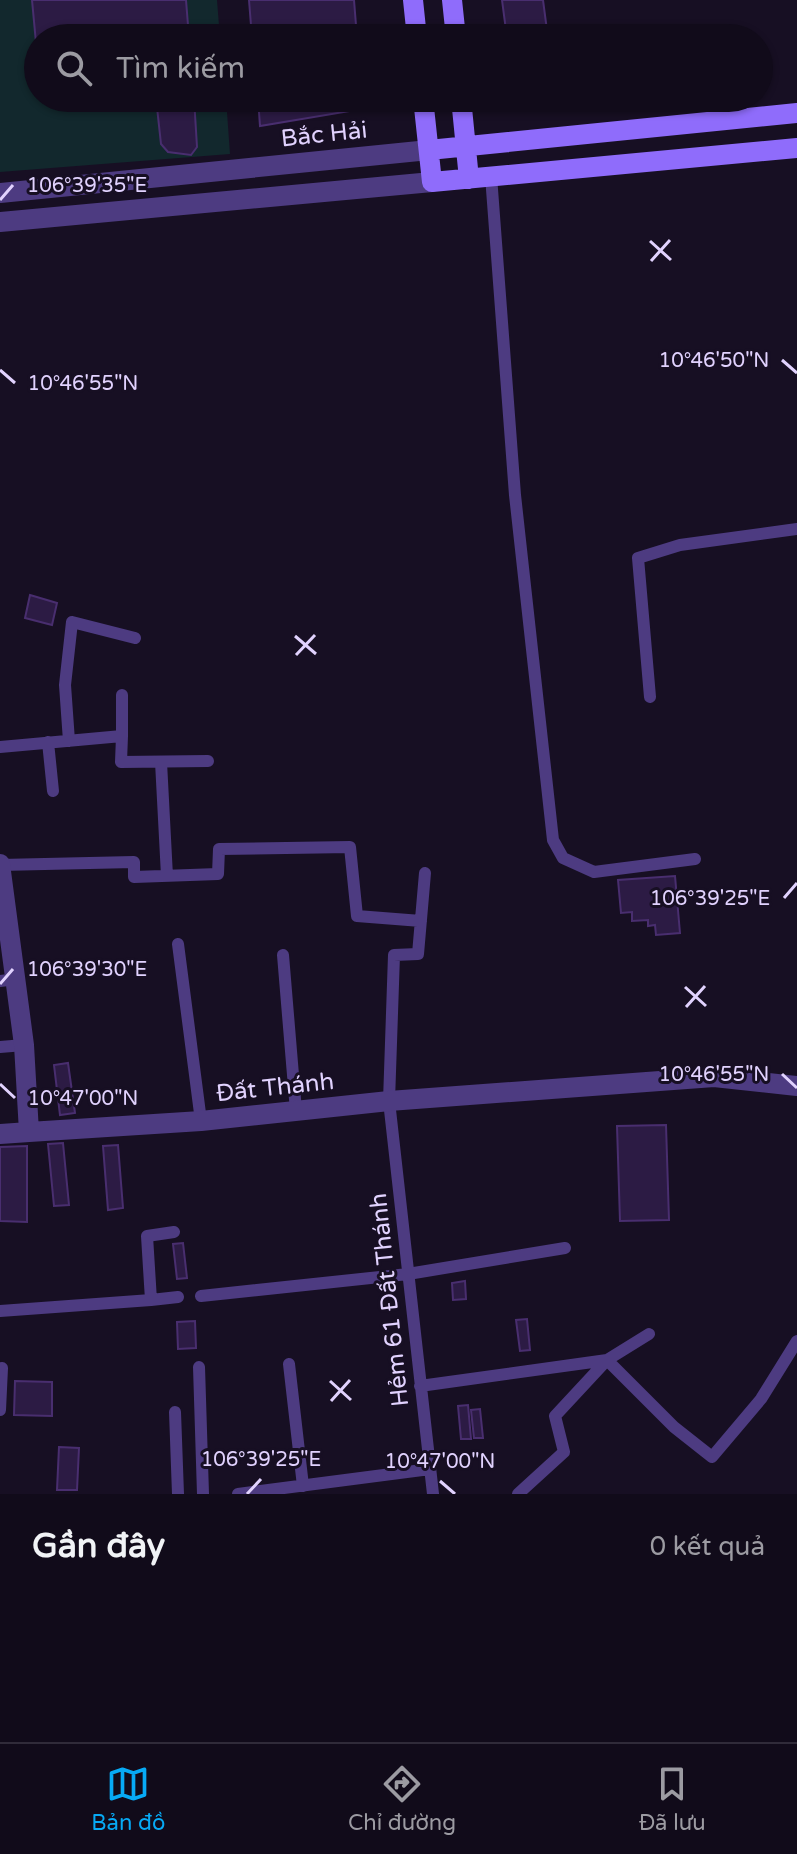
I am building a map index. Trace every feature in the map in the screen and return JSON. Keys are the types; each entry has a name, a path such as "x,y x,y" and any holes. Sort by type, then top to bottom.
{"main road":[{"path":"413,0 416,24"},
{"path":"452,0 455,24"},
{"path":"425,112 432,182 797,148"},
{"path":"462,112 469,179"},
{"name":"Bắc Hải","path":"429,150 797,113"}],"street":[{"name":"Bắc Hải","path":"0,193 429,150"},
{"path":"0,222 432,182"},
{"path":"0,864 8,980 24,1045 29,1132"},
{"name":"Đất Thánh","path":"0,1134 201,1121 389,1101 714,1077 797,1086"}],"lane":[{"path":"491,176 515,495 553,840 563,858 594,872 695,859"},
{"path":"650,697 638,558 680,545 797,529"},
{"path":"69,741 65,685 72,622 135,638"},
{"path":"122,695 121,762 208,761"},
{"path":"0,747 122,736"},
{"path":"48,742 53,791"},
{"path":"161,762 167,876"},
{"path":"0,864 134,862 134,877 218,874 219,849 350,847 357,916 421,921 425,873"},
{"name":"Hẻm 61 Đất Thánh","path":"421,921 418,954 394,955 389,1101 433,1494"},
{"path":"178,944 201,1121"},
{"path":"283,955 296,1111"},
{"path":"0,1047 24,1045"},
{"path":"151,1300 147,1236 174,1232"},
{"path":"201,1296 408,1274 565,1248"},
{"path":"0,1311 178,1297"},
{"path":"505,1494 519,1493 564,1452 555,1416 607,1360 649,1334"},
{"path":"607,1360 674,1427 712,1457 761,1399 797,1341"},
{"path":"420,1386 607,1360"},
{"path":"289,1364 303,1486"},
{"path":"199,1367 203,1494"},
{"path":"0,1410 2,1368"},
{"path":"175,1412 178,1494"},
{"path":"238,1494 430,1469"}],"green space":[{"path":"0,0 217,0 219,24 24,24 24,112 227,112 230,154 0,172"}],"building":[{"path":"32,0 186,0 188,24 34,24"},
{"path":"249,0 354,0 356,24 251,24"},
{"path":"502,0 543,0 546,24 505,24"},
{"path":"158,112 195,112 197,147 191,155 168,152 161,144"},
{"path":"259,112 344,112 260,126"},
{"path":"30,595 57,603 52,625 25,618"},
{"path":"675,876 680,933 656,935 655,925 648,926 648,920 632,921 632,912 621,913 618,880"},
{"path":"68,1063 75,1113 60,1115 54,1065"},
{"path":"666,1125 669,1220 620,1221 617,1126"},
{"path":"63,1143 69,1205 54,1206 48,1144"},
{"path":"118,1145 123,1208 108,1210 103,1146"},
{"path":"27,1146 27,1222 0,1221 0,1147"},
{"path":"183,1243 187,1278 177,1279 173,1244"},
{"path":"465,1281 466,1299 453,1300 452,1283"},
{"path":"527,1319 530,1350 520,1351 516,1320"},
{"path":"195,1321 196,1348 178,1349 177,1322"},
{"path":"15,1381 52,1382 52,1416 14,1415"},
{"path":"468,1405 471,1439 461,1439 458,1406"},
{"path":"480,1409 483,1438 474,1438 471,1410"},
{"path":"59,1447 79,1448 77,1490 57,1490"}]}
